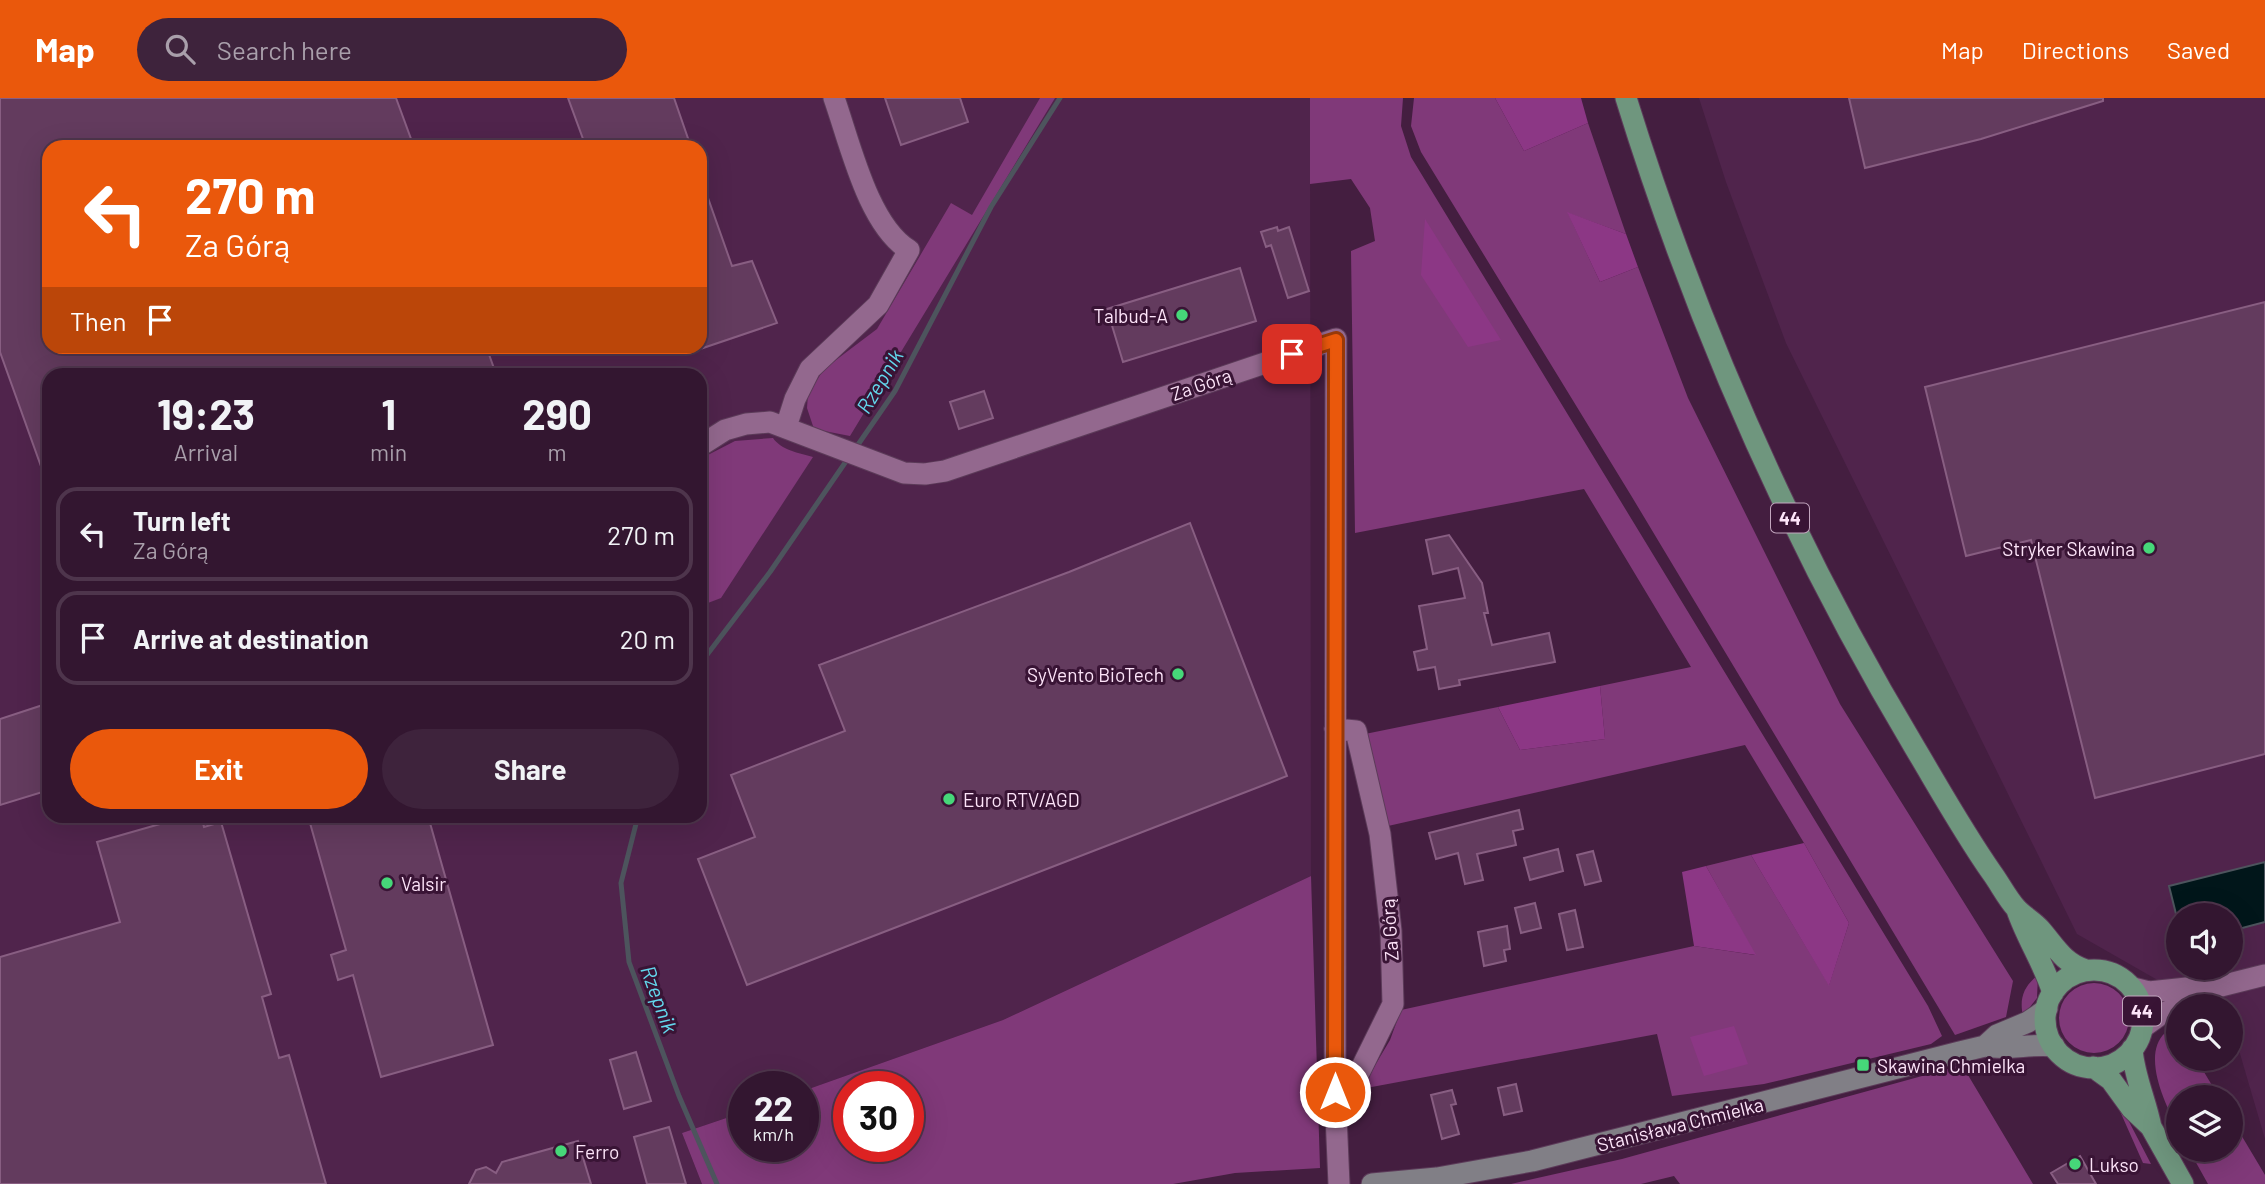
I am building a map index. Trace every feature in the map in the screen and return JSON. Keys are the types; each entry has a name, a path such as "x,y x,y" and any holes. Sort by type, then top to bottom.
{"main road":[{"name":"44","path":"1626,98 1652,183 1687,281 1774,485 1857,648 1970,839 2017,908 2039,927 2063,958 2086,970 2112,973 2133,988 2142,1007 2142,1028 2132,1049 2115,1063 2093,1067 2075,1063 2054,1046 2047,1028 2050,1001 2042,965 2025,934 2017,908"},
{"path":"2050,1001 2067,978 2086,970"},
{"name":"44","path":"2132,1049 2134,1072 2146,1102 2151,1127"},
{"name":"44","path":"2093,1067 2111,1080 2132,1109 2151,1127 2183,1184"}],"street":[{"path":"786,427 795,399 810,369 878,305 909,250 890,235 874,208 834,98"},
{"name":"Za Górą","path":"707,442 725,430 746,424 770,422 905,473 945,471 1336,340 1335,1092 1339,1184"},
{"name":"Za Górą","path":"1335,729 1356,731 1380,834 1391,931 1393,1004 1357,1077 1335,1092"},
{"path":"2133,988 2149,992 2187,988 2202,990 2265,975"},
{"path":"2198,994 2202,990"},
{"name":"Stanisława Chmielka","path":"1985,1046 1997,1035 2028,1023 2050,1001"},
{"path":"2142,1028 2166,1012"},
{"name":"Stanisława Chmielka","path":"1372,1184 1437,1178 1532,1161 1985,1046 2001,1049 2034,1044 2054,1046"}],"shaded area":[{"path":"0,98 1310,98 1311,876 1003,1020 859,1071 833,1071 833,1080 819,1085 819,1071 728,1071 728,1117 682,1133 702,1184 0,1184"},
{"path":"1040,98 1055,98 850,436 814,429 807,408 808,394 824,369 877,329 951,203 972,215"},
{"path":"1310,98 1403,98 1401,126 1411,157 1928,1006 1942,1036 1931,1044 1764,1084 1672,1096 1657,1034 1361,1089 1390,1040 1401,1010 1694,946 1755,955 1706,866 1751,855 1829,985 1849,923 1745,745 1388,826 1365,734 1498,707 1520,750 1605,739 1600,686 1691,667 1584,489 1355,533 1351,251 1375,241 1370,208 1351,179 1310,184"},
{"path":"1414,98 1495,98 1524,151 1588,123 1626,234 1568,213 1600,282 1638,267 1688,398 1840,704 2013,981 2006,1017 1955,1035 1421,152 1411,126"},
{"path":"1495,98 1581,98 1588,123 1524,151"},
{"path":"1699,98 2265,98 2265,1139 2243,1064 2243,994 2182,994 2077,934 1786,343 1726,182"},
{"path":"1567,212 1626,234 1638,267 1600,282"},
{"path":"1425,219 1501,340 1468,347 1421,275"},
{"path":"773,438 785,448 813,457 721,598 707,603 707,455 735,441"},
{"path":"1600,686 1605,739 1520,750 1498,707"},
{"path":"1804,843 1849,923 1829,986 1751,855"},
{"path":"2265,862 2265,922 2243,928 2243,903 2173,903 2169,886"},
{"path":"1706,866 1756,955 1694,946 1682,872"},
{"path":"1311,876 1320,1168 1235,1173 1173,1184 702,1184 682,1133 728,1117 728,1162 819,1162 819,1085 833,1080 833,1162 924,1162 924,1071 859,1071 1003,1020"},
{"path":"2038,975 2037,998 2023,1016 2024,993"},
{"path":"2094,983 2119,993 2129,1018 2119,1043 2094,1053 2069,1043 2059,1018 2069,993"},
{"path":"1734,1026 1748,1064 1704,1076 1690,1037"},
{"path":"2165,1033 2166,1071 2203,1071 2212,1085 2166,1085 2166,1103 2155,1067 2158,1043"},
{"path":"1962,1065 2033,1184 1680,1184 1674,1176 1641,1184 1511,1184 1622,1159"},
{"path":"2115,1100 2123,1110 2151,1164 2143,1163"},
{"path":"2243,1138 2265,1175 2265,1184 2208,1184 2196,1162 2243,1162"}],"building":[{"path":"0,98 396,98 411,140 42,140 42,354 489,354 494,368 42,368 42,469 0,352"},
{"path":"568,98 674,98 689,140 583,140"},
{"path":"885,98 960,98 968,122 901,145"},
{"path":"1849,98 2103,98 2103,101 1981,139 1865,168"},
{"path":"707,195 732,266 752,261 777,323 707,347"},
{"path":"1277,227 1278,231 1289,227 1309,291 1288,298 1271,245 1266,247 1261,232"},
{"name":"Talbud-A","path":"1240,268 1256,321 1123,362 1107,309"},
{"name":"Stryker Skawina","path":"2265,302 2265,754 2095,798 2031,540 1966,556 1925,387"},
{"path":"984,391 993,418 959,429 950,402"},
{"name":"Euro RTV/AGD","path":"1190,523 1287,776 747,985 698,859 755,837 731,775 845,731 819,665 1069,572"},
{"path":"1449,535 1482,583 1488,613 1484,613 1492,645 1549,633 1555,662 1459,680 1460,685 1439,689 1435,667 1418,670 1414,652 1427,649 1419,606 1465,598 1458,568 1433,574 1426,540"},
{"path":"42,705 42,792 0,805 0,719"},
{"path":"1519,810 1523,829 1513,831 1516,845 1477,854 1483,880 1465,884 1458,853 1436,859 1429,833"},
{"path":"164,823 203,823 204,827 221,823 271,994 262,997 279,1058 289,1055 326,1184 0,1184 0,957 120,922 97,842"},
{"name":"Valsir","path":"310,823 430,823 493,1045 381,1077 353,975 338,980 331,955 346,950"},
{"path":"1558,849 1563,871 1530,880 1524,858"},
{"path":"1593,851 1601,881 1585,885 1577,855"},
{"path":"1535,903 1541,928 1521,933 1515,908"},
{"path":"1575,910 1583,947 1567,950 1559,914"},
{"path":"1507,926 1510,949 1504,950 1506,961 1484,966 1478,932"},
{"path":"636,1052 651,1101 624,1109 610,1060"},
{"path":"1516,1084 1522,1111 1504,1115 1498,1088"},
{"path":"1452,1090 1456,1104 1451,1105 1459,1134 1442,1139 1431,1095"},
{"name":"Ferro","path":"669,1127 686,1184 647,1184 634,1137"},
{"name":"Ferro","path":"578,1141 591,1184 469,1184 476,1170 486,1167 496,1173 502,1162"},
{"name":"Lukso","path":"2080,1156 2096,1184 2058,1184 2051,1173"}],"waterway":[{"name":"Rzepnik","path":"855,449 895,391 991,207 1060,98"},
{"name":"Rzepnik","path":"707,655 770,572 849,457"},
{"name":"Rzepnik","path":"636,823 621,883 629,962 679,1096 717,1184"}],"place":[{"name":"Talbud-A","path":"1182,315"},
{"name":"Stryker Skawina","path":"2149,548"},
{"name":"SyVento BioTech","path":"1178,674"},
{"name":"Euro RTV/AGD","path":"949,799"},
{"name":"Valsir","path":"387,883"},
{"name":"Skawina Chmielka","path":"1863,1065"},
{"name":"Ferro","path":"561,1151"},
{"name":"Lukso","path":"2075,1164"}],"route":[{"path":"1292,354 1336,340 1335,1092"}]}
